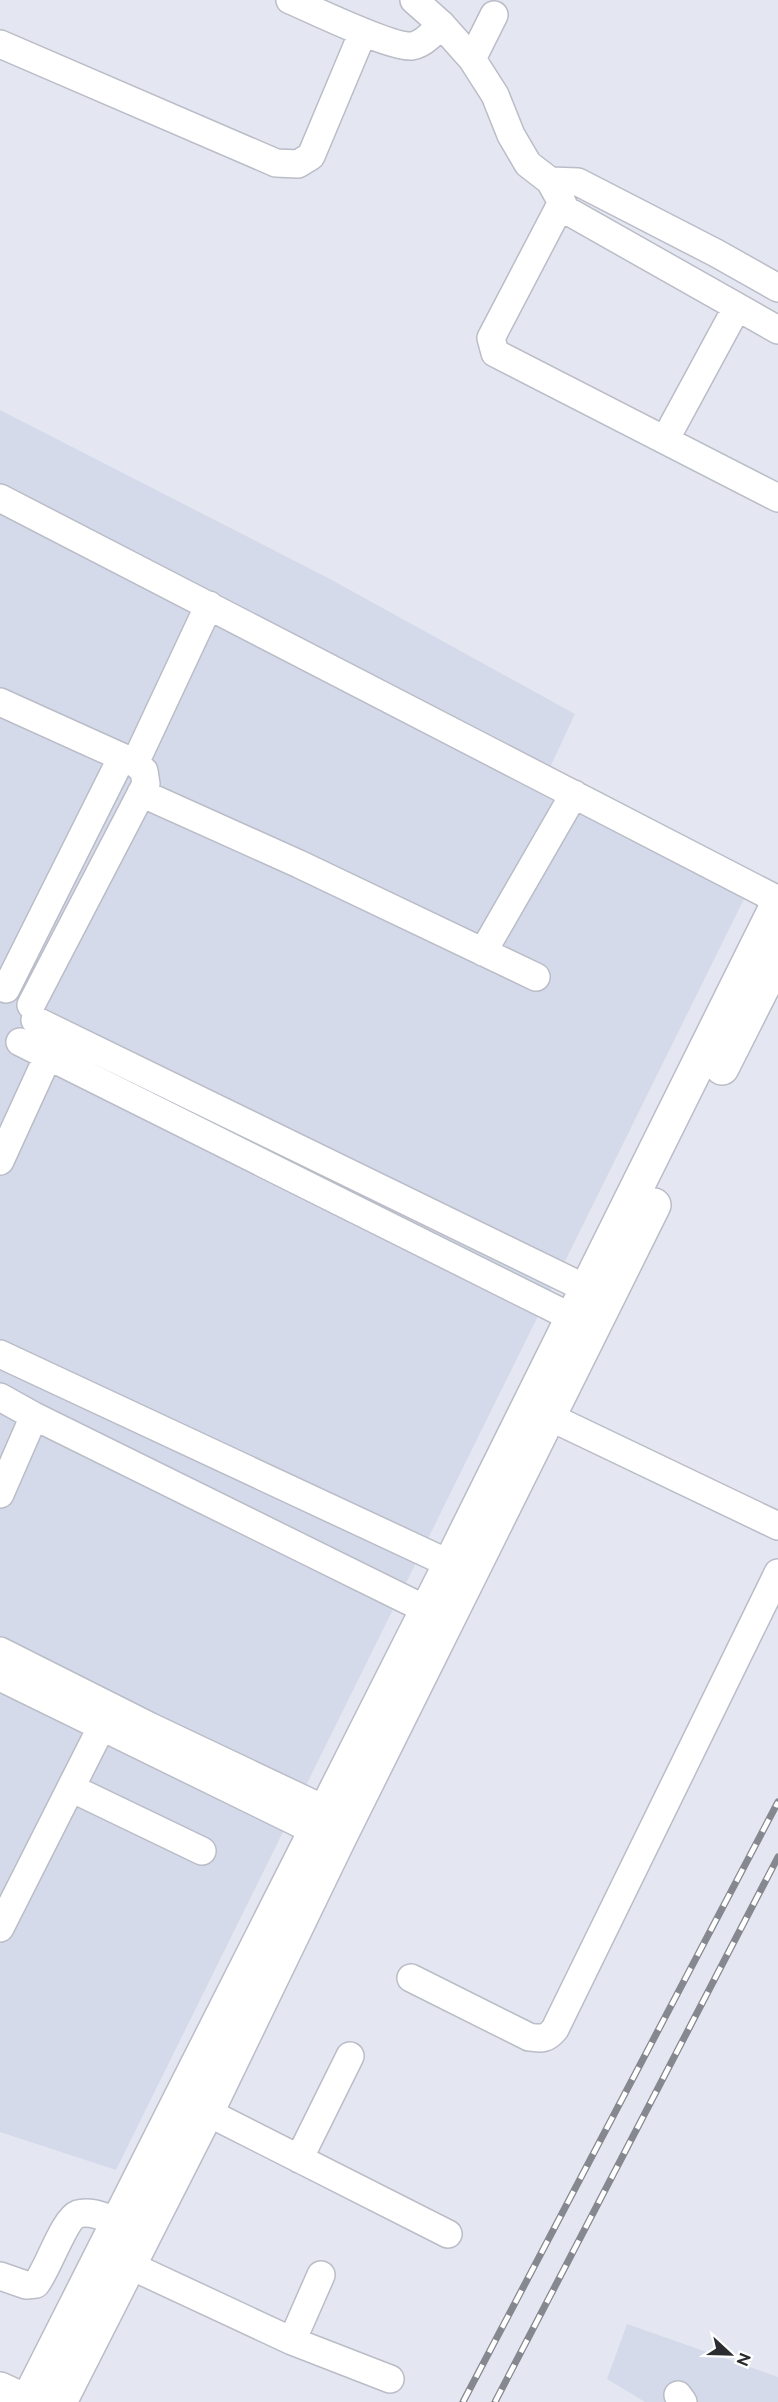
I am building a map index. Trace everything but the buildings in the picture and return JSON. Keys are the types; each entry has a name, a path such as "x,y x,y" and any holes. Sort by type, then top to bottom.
{"main road":[{"path":"0,2389 28,2402 322,1833 550,1417 590,1308 778,902"},
{"path":"60,2402 207,2112 322,1833 427,1610 778,957"}],"street":[{"path":"290,0 363,32 400,45 413,46 427,39 441,24"},
{"path":"414,0 441,24 472,59 495,95 512,135 528,164 556,192 566,210 778,330"},
{"path":"472,59 494,15"},
{"path":"0,44 276,163 298,164 311,156 363,32"},
{"path":"778,288 579,182 556,192 491,338 495,353 778,498"},
{"path":"665,440 737,307"},
{"path":"0,498 574,794 778,902"},
{"path":"21,1028 136,774 209,605"},
{"path":"0,702 299,864 536,977"},
{"path":"136,774 3,989 24,995 21,1028 48,1056 590,1308"},
{"path":"483,952 574,794"},
{"path":"21,1028 590,1308"},
{"path":"0,1161 48,1056"},
{"path":"0,1354 450,1564"},
{"path":"0,1397 34,1416 427,1610"},
{"path":"0,1494 34,1416"},
{"path":"550,1417 778,1526"},
{"path":"411,1978 529,2037 542,2039 549,2036 555,2029 778,1573"},
{"path":"0,1651 151,1727 322,1833"},
{"path":"0,1677 101,1728 322,1833"},
{"path":"0,1928 101,1728"},
{"path":"70,1788 202,1851"},
{"path":"299,2158 350,2056"},
{"path":"207,2112 448,2234"},
{"path":"0,2276 26,2285 36,2284 45,2273 68,2220 79,2214 98,2215 119,2222"},
{"path":"129,2265 291,2341 390,2379"},
{"path":"291,2341 321,2275"}],"shaded area":[{"path":"0,410 330,579 575,714 539,791 746,895 116,2170 0,2132"},
{"path":"627,2324 778,2377 778,2402 645,2402 607,2379"}],"railway":[{"path":"463,2402 778,1802"},
{"path":"495,2402 778,1857"}]}
